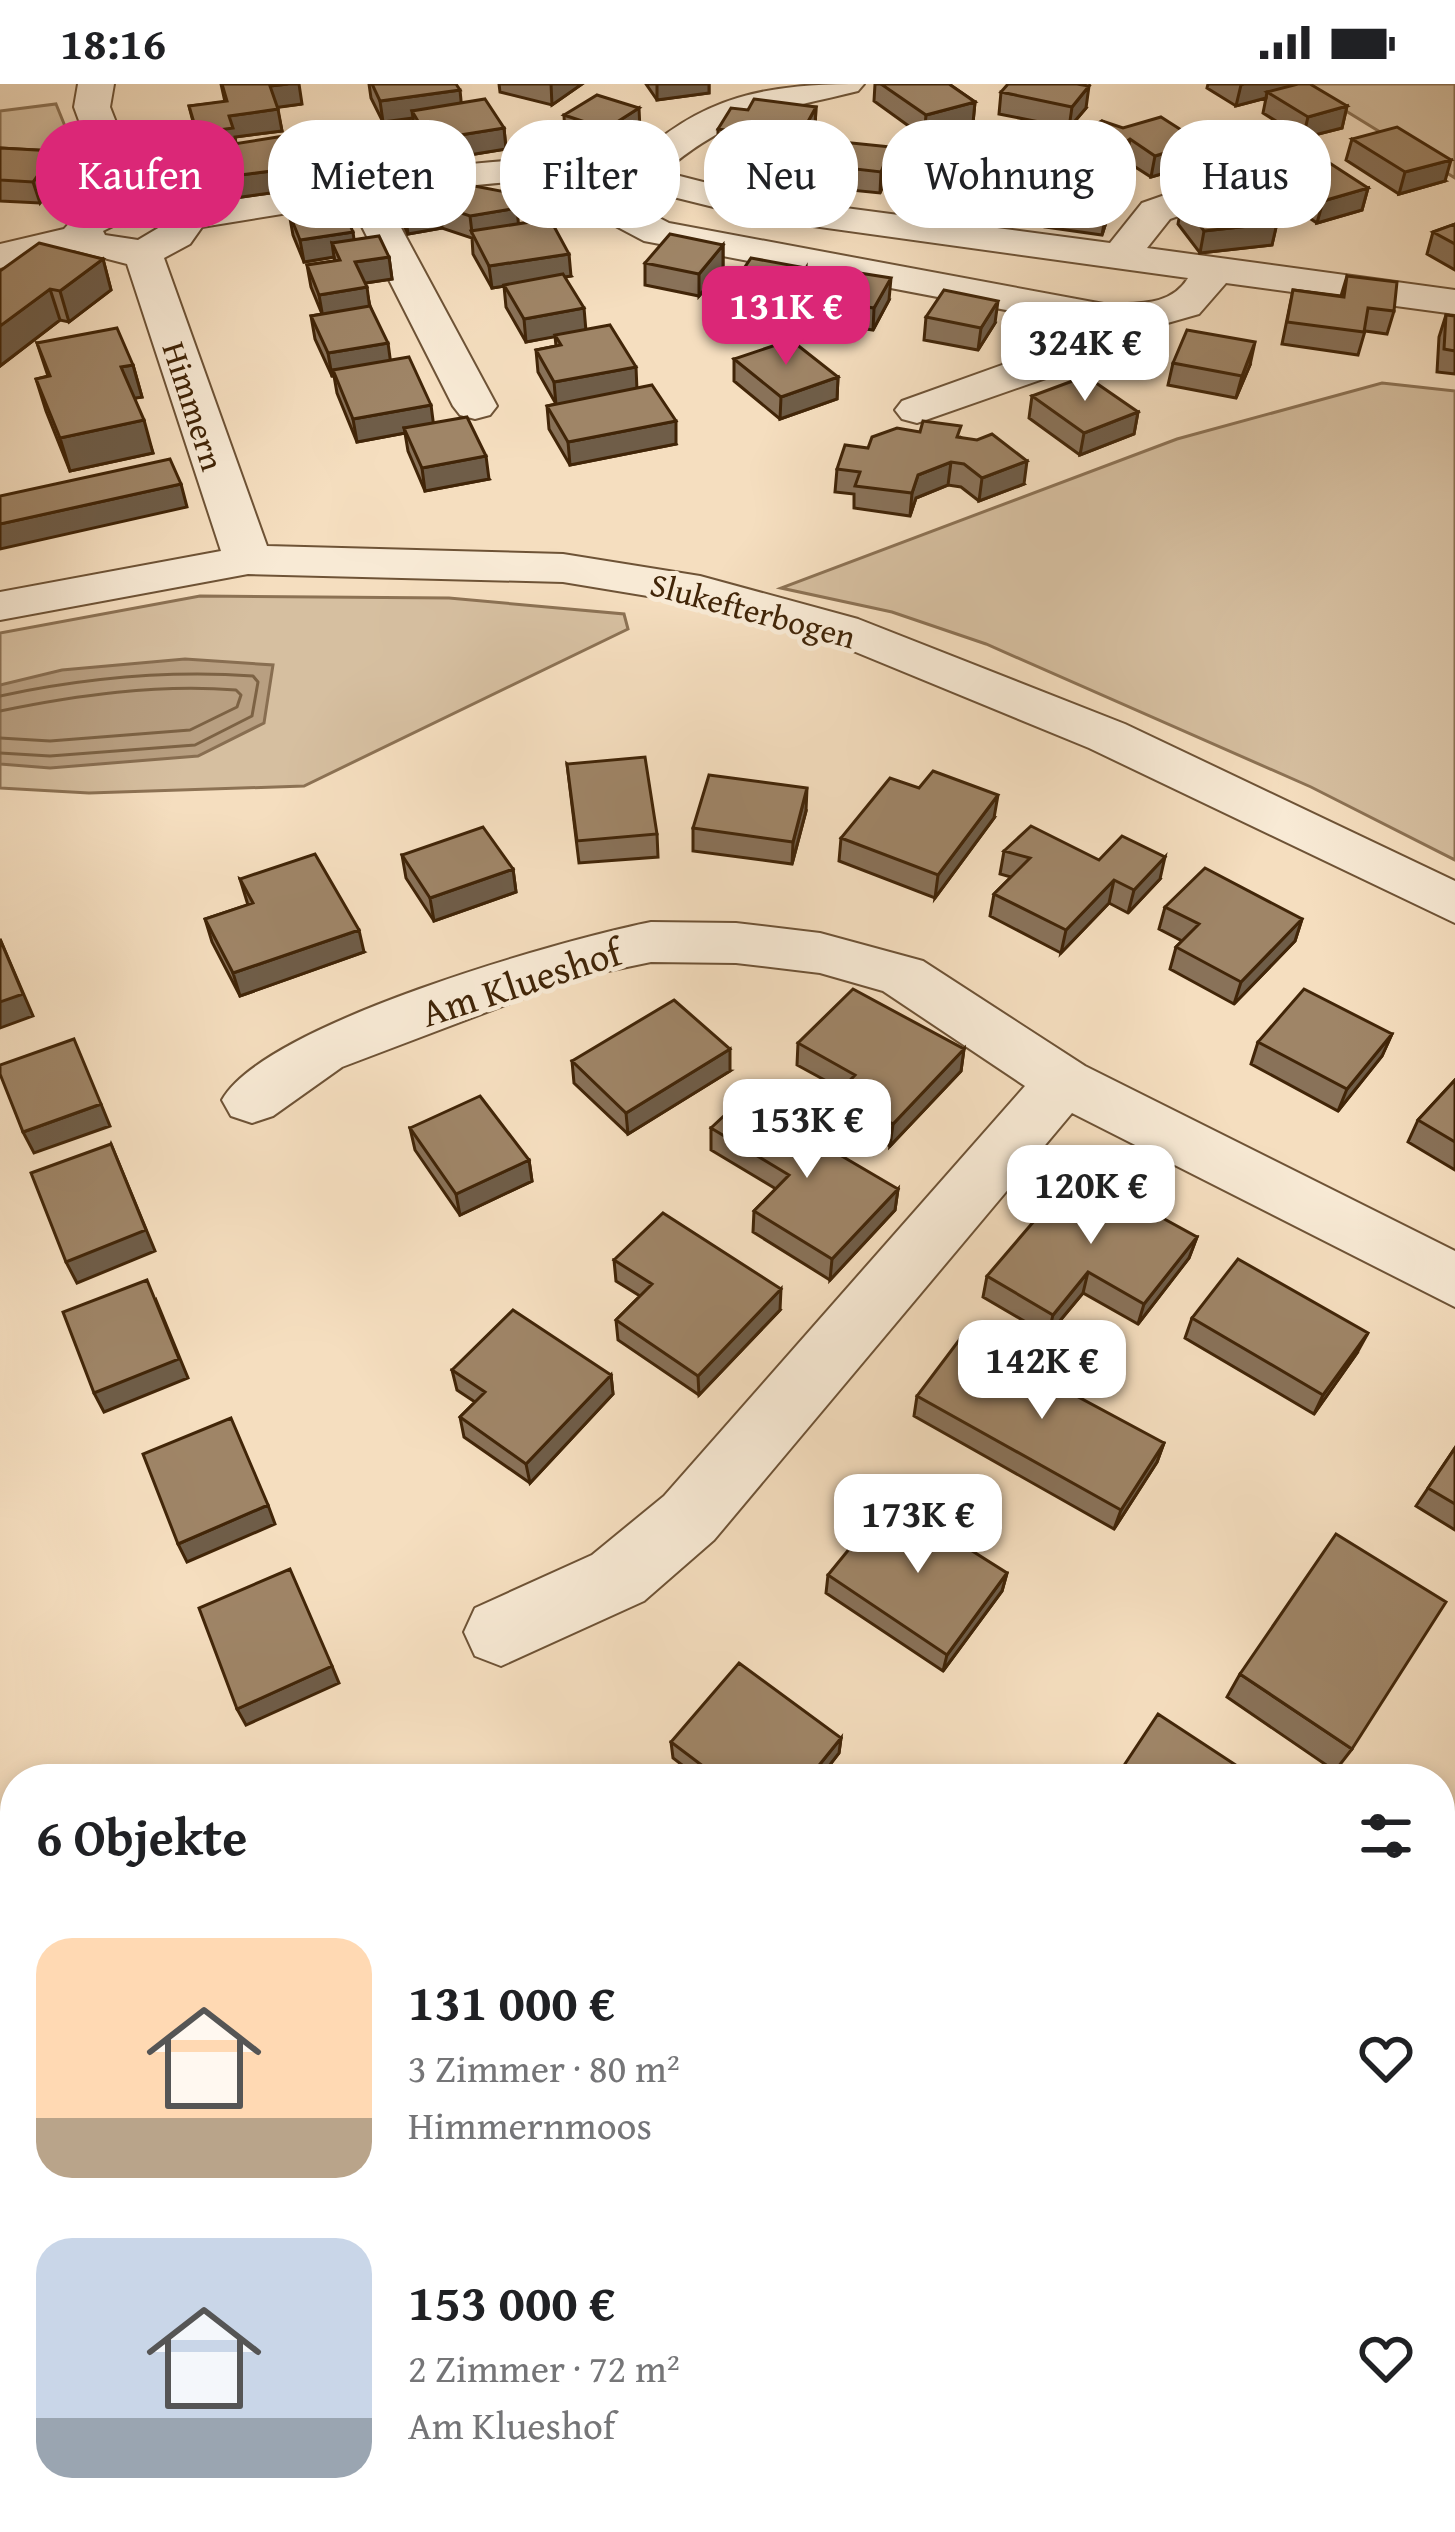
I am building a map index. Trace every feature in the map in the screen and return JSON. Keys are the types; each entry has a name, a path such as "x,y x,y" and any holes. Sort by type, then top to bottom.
{"street":[{"path":"96,84 92,107 97,120"},
{"path":"680,139 716,117 793,92 846,84"},
{"path":"680,188 762,208 1455,302"},
{"path":"1120,256 1160,210"},
{"path":"83,236 86,228"},
{"path":"0,256 83,236 104,250 142,251 180,233 181,228"},
{"path":"382,228 475,406"},
{"path":"649,228 1109,316 1167,313 1191,304 1206,291 1212,269"},
{"name":"Himmern","path":"142,251 191,466 248,560"},
{"path":"916,410 1060,358 1089,340 1109,316"},
{"name":"Slukefterbogen","path":"0,606 248,560 563,568 700,590 841,629 1107,736 1455,904"},
{"name":"Am Klueshof","path":"252,1100 321,1051 569,959 651,942 736,943 820,953 903,976 1064,1082 1455,1281"},
{"path":"501,1632 618,1578 688,1518 1064,1082"}],"shaded area":[{"path":"1302,84 1455,84 1455,178"},
{"path":"56,104 62,120 36,120 36,152 0,157 0,111"},
{"path":"1382,383 1455,391 1455,860 1311,787 986,644 892,612 781,588 1177,439"},
{"path":"200,596 449,598 624,614 628,629 304,786 89,793 0,788 0,633"}],"water":[{"path":"185,659 273,665 264,723 198,756 50,768 0,764 0,685 62,670"}],"building":[{"path":"222,84 288,84 270,86 278,109 229,116 230,120 193,120 189,106 227,101"},
{"path":"372,84 456,84 460,90 380,101"},
{"path":"881,84 949,84 975,102 926,115"},
{"path":"1008,84 1089,86 1072,107 1001,92"},
{"path":"1310,84 1347,106 1308,117 1267,92"},
{"path":"597,95 639,108 620,120 579,120 564,115"},
{"path":"485,99 500,129 476,132 476,120 417,120 412,111"},
{"path":"754,99 816,107 809,120 724,120 731,108 748,110"},
{"path":"1161,117 1166,120 1160,120 1160,154 1136,143 1136,124"},
{"path":"1397,127 1451,160 1405,172 1352,139"},
{"path":"268,139 268,171 244,175 244,142"},
{"path":"858,144 882,146 881,172 858,169"},
{"path":"0,148 36,150 33,182 0,180"},
{"path":"1331,164 1368,188 1331,199"},
{"path":"476,186 500,191 500,211 476,215"},
{"path":"1455,224 1455,244 1433,232"},
{"path":"295,228 351,228 353,232 300,240"},
{"path":"555,228 569,254 489,266 471,231"},
{"path":"670,234 723,245 699,274 645,263"},
{"path":"379,236 389,257 355,262 367,287 319,295 307,265 340,260 332,243"},
{"path":"39,243 103,259 60,291 50,289 0,326 0,271"},
{"path":"751,258 806,268 785,302 728,292"},
{"path":"834,269 891,278 874,308 816,299"},
{"path":"563,274 584,308 524,319 504,285"},
{"path":"1347,276 1397,282 1394,311 1368,308 1364,332 1287,322 1293,290 1344,297"},
{"path":"944,290 998,301 981,328 926,317"},
{"path":"370,306 388,343 328,353 311,316"},
{"path":"1446,315 1455,316 1455,351 1444,349"},
{"path":"610,325 636,367 554,382 536,350 561,345 555,335"},
{"path":"117,328 133,365 121,367 144,420 60,438 36,379 50,376 37,343"},
{"path":"1187,330 1255,342 1242,376 1173,363"},
{"path":"791,340 838,377 781,397 734,359"},
{"path":"409,357 431,405 353,419 333,370"},
{"path":"1086,376 1138,412 1084,433 1032,396"},
{"path":"652,385 676,421 568,442 547,406"},
{"path":"467,417 486,456 422,468 404,428"},
{"path":"923,421 961,426 957,437 977,440 992,434 1027,461 982,478 964,464 951,462 918,475 912,493 855,486 860,472 837,469 845,445 868,448 872,437 897,428 920,432"},
{"path":"170,459 181,484 0,524 0,496"},
{"path":"645,757 657,834 577,841 567,764"},
{"path":"933,771 998,795 938,875 841,838 890,778 919,788"},
{"path":"709,775 807,788 793,842 693,828"},
{"path":"1031,826 1099,860 1122,836 1165,857 1134,890 1114,880 1066,930 994,894 1030,858 1004,851"},
{"path":"483,827 513,869 430,898 402,855"},
{"path":"315,854 359,930 233,973 205,919 253,903 240,879"},
{"path":"1205,868 1302,919 1241,982 1176,947 1199,924 1165,907"},
{"path":"0,939 23,994 0,1002"},
{"path":"853,989 964,1049 893,1124 838,1093 855,1075 798,1043"},
{"path":"1304,989 1392,1034 1347,1089 1258,1042"},
{"path":"674,1000 730,1049 626,1113 572,1061"},
{"path":"74,1039 101,1104 23,1132 0,1065"},
{"path":"1455,1080 1455,1142 1418,1120"},
{"path":"480,1096 529,1160 456,1194 410,1128"},
{"path":"743,1098 898,1189 832,1259 754,1211 789,1175 711,1128"},
{"path":"111,1144 146,1230 66,1262 31,1173"},
{"path":"1077,1171 1197,1237 1144,1304 1088,1272 1053,1315 987,1276"},
{"path":"663,1213 781,1289 698,1376 616,1320 652,1284 614,1260"},
{"path":"1238,1259 1368,1333 1323,1395 1192,1318"},
{"path":"147,1280 179,1359 94,1393 63,1312"},
{"path":"513,1310 611,1375 526,1464 460,1417 485,1392 452,1370"},
{"path":"963,1335 1164,1443 1121,1510 917,1396"},
{"path":"231,1418 268,1505 178,1544 143,1454"},
{"path":"1455,1448 1455,1504 1428,1488"},
{"path":"890,1499 1007,1573 947,1655 828,1575"},
{"path":"1336,1534 1446,1602 1352,1749 1240,1674"},
{"path":"290,1569 332,1666 237,1709 199,1608"},
{"path":"739,1663 841,1738 820,1764 700,1764 671,1742"},
{"path":"1158,1714 1234,1764 1125,1764"}]}
